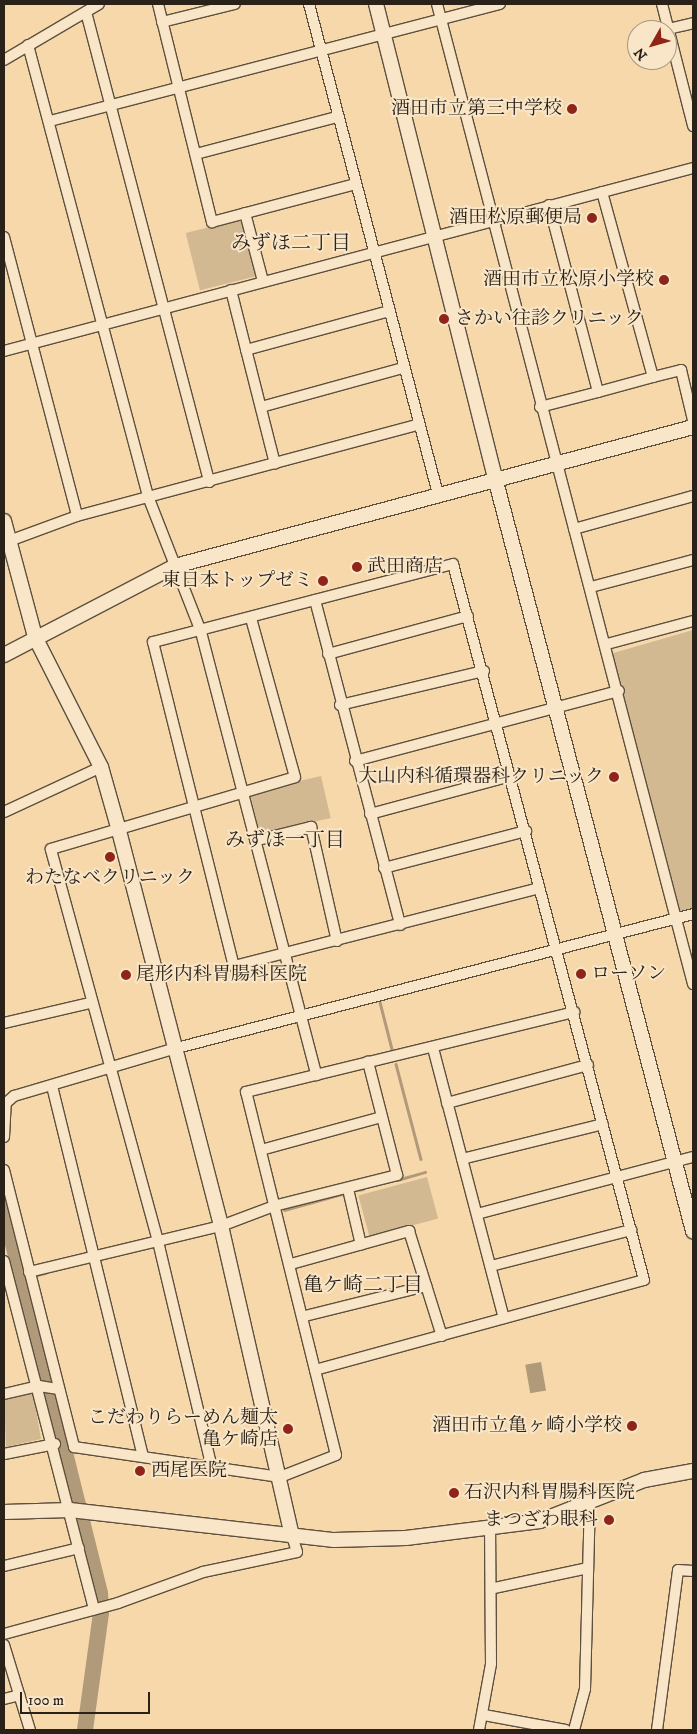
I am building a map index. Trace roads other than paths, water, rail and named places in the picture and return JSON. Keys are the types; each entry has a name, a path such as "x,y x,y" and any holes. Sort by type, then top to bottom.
{"street":[{"path":"4,60 99,4"},
{"path":"158,4 212,222 356,184"},
{"path":"162,22 235,4"},
{"path":"309,4 322,50 337,117 390,310 417,425 438,494"},
{"path":"376,4 436,235 494,478 557,706 614,935 693,1231"},
{"path":"437,4 540,407 607,644 693,984"},
{"path":"50,121 500,4"},
{"path":"662,4 666,20"},
{"path":"86,12 210,482"},
{"path":"677,27 693,23"},
{"path":"28,45 50,121 150,499 201,632 258,840 316,1075"},
{"path":"677,57 690,97 693,126"},
{"path":"196,154 337,117"},
{"path":"4,351 693,168"},
{"path":"602,192 653,377"},
{"path":"549,206 598,392"},
{"path":"245,213 263,281"},
{"path":"4,237 30,344 77,516"},
{"path":"231,290 275,464"},
{"path":"246,350 390,310"},
{"path":"261,407 403,368"},
{"path":"540,407 681,370 693,420"},
{"path":"9,541 77,516 150,499 417,425"},
{"path":"4,655 35,637 175,566 494,478 693,427"},
{"path":"574,529 693,496"},
{"path":"4,521 35,637 101,767 118,827 173,1049 221,1226 296,1552 203,1572 94,1610 4,1634"},
{"path":"591,587 693,560"},
{"path":"315,1370 644,1280 558,949 539,888 484,671 453,564 201,632 153,642 234,966 539,888"},
{"path":"315,600 340,705 400,925"},
{"path":"328,654 468,616"},
{"path":"211,1464 158,1241 90,1003 51,849 193,804 296,777 251,618"},
{"path":"607,644 693,621"},
{"path":"340,705 484,671"},
{"path":"355,760 619,691"},
{"path":"4,812 101,767"},
{"path":"370,814 511,776"},
{"path":"258,840 311,827 337,940"},
{"path":"384,868 526,831"},
{"path":"4,1137 6,1102 14,1096 173,1049 302,1018 693,914"},
{"path":"4,1022 90,1003"},
{"path":"4,1170 74,1447 211,1464 280,1477 336,1456 315,1370 305,1316 274,1206 246,1092 574,1012"},
{"path":"432,1048 504,1318"},
{"path":"29,1272 93,1255 221,1226 274,1206 348,1189 397,1175 368,1062"},
{"path":"447,1103 588,1065"},
{"path":"52,1086 143,1456"},
{"path":"261,1150 382,1117"},
{"path":"462,1159 603,1124"},
{"path":"476,1214 693,1157"},
{"path":"348,1189 361,1245"},
{"path":"490,1266 631,1230"},
{"path":"291,1264 409,1231 442,1336"},
{"path":"4,1261 54,1444 94,1610"},
{"path":"305,1316 426,1286"},
{"path":"4,1394 39,1386 59,1389"},
{"path":"4,1454 54,1444"},
{"path":"4,1512 70,1510 292,1536 406,1538 490,1530 540,1521 644,1480 693,1471"},
{"path":"574,1730 585,1690 590,1501"},
{"path":"479,1730 484,1715 494,1588 490,1530"},
{"path":"4,1566 79,1548"},
{"path":"494,1588 588,1568"},
{"path":"657,1730 678,1570 693,1571"},
{"path":"4,1645 30,1730"},
{"path":"4,1699 20,1695"},
{"path":"484,1715 566,1730"}],"waterway":[{"path":"380,1002 392,1049"},
{"path":"396,1064 421,1159"},
{"path":"397,1180 425,1172"},
{"path":"357,1190 363,1189"},
{"path":"284,1210 342,1194"},
{"path":"4,1208 100,1593 101,1613 85,1730"},
{"path":"37,1275 46,1273"}],"place":[{"name":"酒田市立第三中学校","path":"572,109"},
{"name":"酒田松原郵便局","path":"592,218"},
{"name":"酒田市立松原小学校","path":"664,280"},
{"name":"さかい往診クリニック","path":"444,319"},
{"name":"武田商店","path":"357,567"},
{"name":"東日本トップゼミ","path":"323,581"},
{"name":"大山内科循環器科クリニック","path":"614,777"},
{"name":"わたなべクリニック","path":"110,857"},
{"name":"ローソン","path":"581,974"},
{"name":"尾形内科胃腸科医院","path":"126,975"},
{"name":"酒田市立亀ヶ崎小学校","path":"632,1426"},
{"name":"こだわりらーめん麺太 亀ケ崎店","path":"288,1429"},
{"name":"西尾医院","path":"140,1471"},
{"name":"石沢内科胃腸科医院","path":"454,1493"},
{"name":"まつざわ眼科","path":"609,1520"}],"district":[{"name":"みずほ二丁目","path":"291,243"},
{"name":"みずほ一丁目","path":"285,840"},
{"name":"亀ケ崎二丁目","path":"363,1285"}]}
